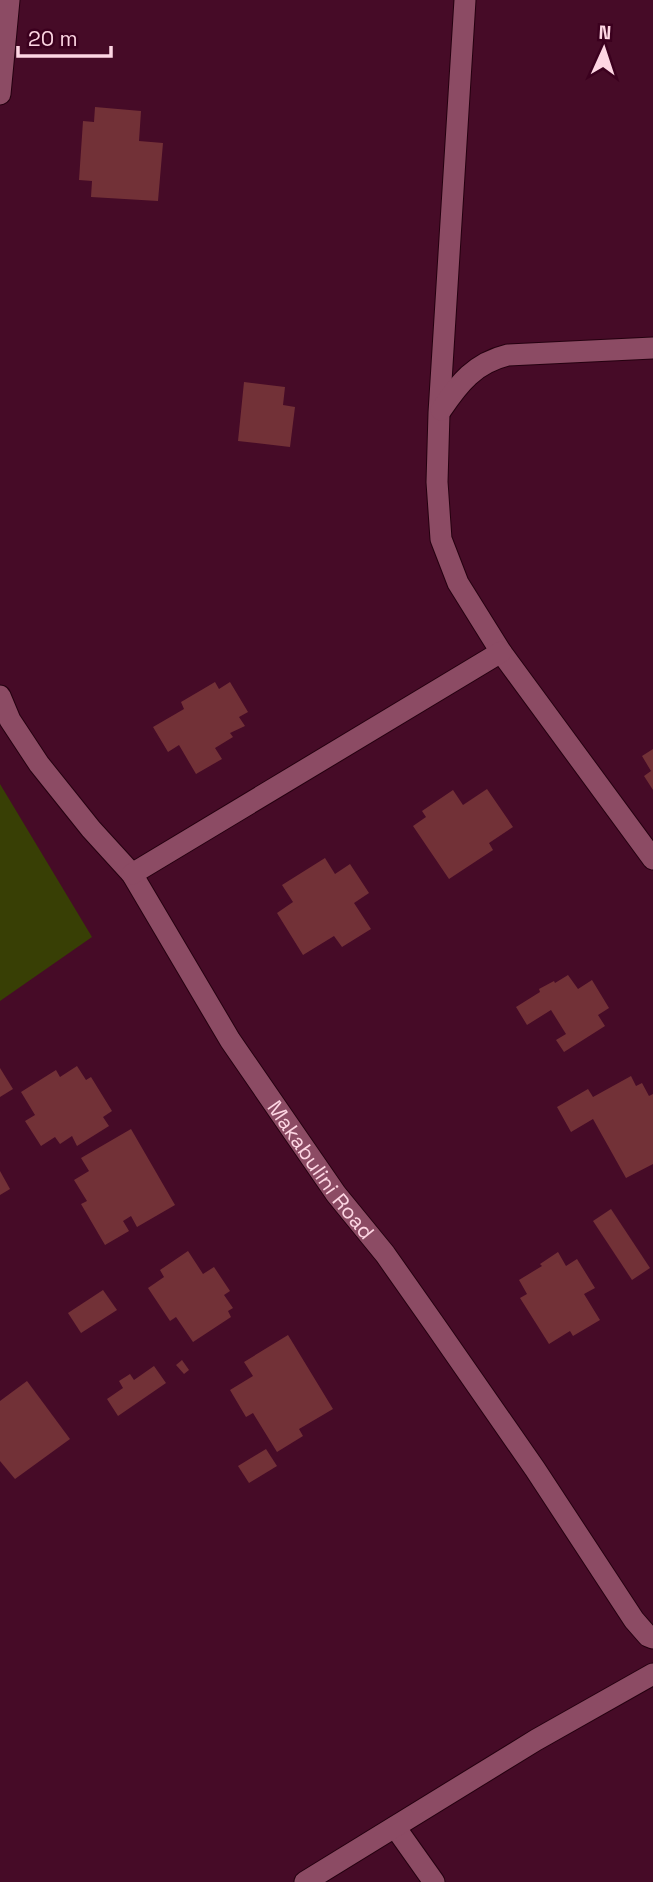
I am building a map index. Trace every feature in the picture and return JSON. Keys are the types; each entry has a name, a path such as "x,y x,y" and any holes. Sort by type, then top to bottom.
{"street":[{"path":"0,94 9,0"},
{"path":"465,0 439,413 437,482 441,538 458,583 501,652 653,859"},
{"path":"439,413 467,375 492,359 508,355 653,348"},
{"path":"132,874 501,652"},
{"name":"Makabulini Road","path":"0,696 10,720 39,764 132,874 230,1040 288,1125 336,1194 384,1254 437,1328 535,1469 634,1620 653,1638"},
{"path":"305,1882 536,1740 653,1674"},
{"path":"395,1827 434,1882"}],"green space":[{"path":"0,784 92,937 0,1001"}],"building":[{"path":"95,107 141,111 139,141 163,143 158,201 91,197 92,181 79,180 83,121 94,122"},
{"path":"244,382 285,387 283,405 295,407 290,447 238,441"},
{"path":"215,682 219,689 230,682 248,712 239,717 245,726 230,733 233,737 215,748 222,759 196,774 179,745 168,752 153,727 184,709 181,702"},
{"path":"653,749 653,790 644,776 651,771 642,756"},
{"path":"487,789 513,827 489,843 493,850 449,879 413,826 426,817 422,811 453,790 463,805"},
{"path":"325,858 335,874 350,864 369,893 354,903 371,929 342,947 334,936 303,955 277,913 293,902 282,885"},
{"path":"568,975 578,989 592,980 609,1008 598,1015 605,1026 564,1052 556,1040 566,1034 551,1010 527,1025 516,1007 540,992 539,989"},
{"path":"77,1066 86,1080 91,1077 112,1111 103,1117 109,1126 77,1146 72,1136 60,1144 55,1137 41,1146 25,1121 35,1115 21,1092 56,1070 60,1077"},
{"path":"0,1068 13,1089 0,1097"},
{"path":"631,1076 636,1086 642,1083 649,1096 653,1094 653,1164 626,1178 593,1119 571,1132 557,1107 588,1089 593,1097"},
{"path":"131,1129 175,1205 137,1227 131,1216 123,1221 129,1231 105,1245 81,1204 87,1201 74,1180 89,1171 81,1158"},
{"path":"0,1171 10,1189 0,1195"},
{"path":"611,1209 650,1268 632,1280 593,1221"},
{"path":"188,1251 203,1274 214,1267 230,1291 224,1295 233,1308 228,1311 231,1317 193,1342 176,1317 170,1321 148,1288 164,1277 160,1270"},
{"path":"558,1252 566,1266 577,1259 595,1288 584,1294 600,1320 573,1336 570,1331 549,1344 520,1298 527,1294 519,1280"},
{"path":"103,1290 117,1310 81,1333 68,1313"},
{"path":"288,1335 333,1409 299,1429 303,1436 277,1452 253,1413 246,1417 230,1390 253,1376 244,1362"},
{"path":"182,1360 189,1370 184,1374 176,1365"},
{"path":"154,1366 166,1383 118,1416 107,1399 123,1388 119,1381 130,1374 134,1380"},
{"path":"27,1381 70,1439 15,1479 0,1461 0,1401"},
{"path":"266,1449 277,1466 249,1483 238,1466"}]}
